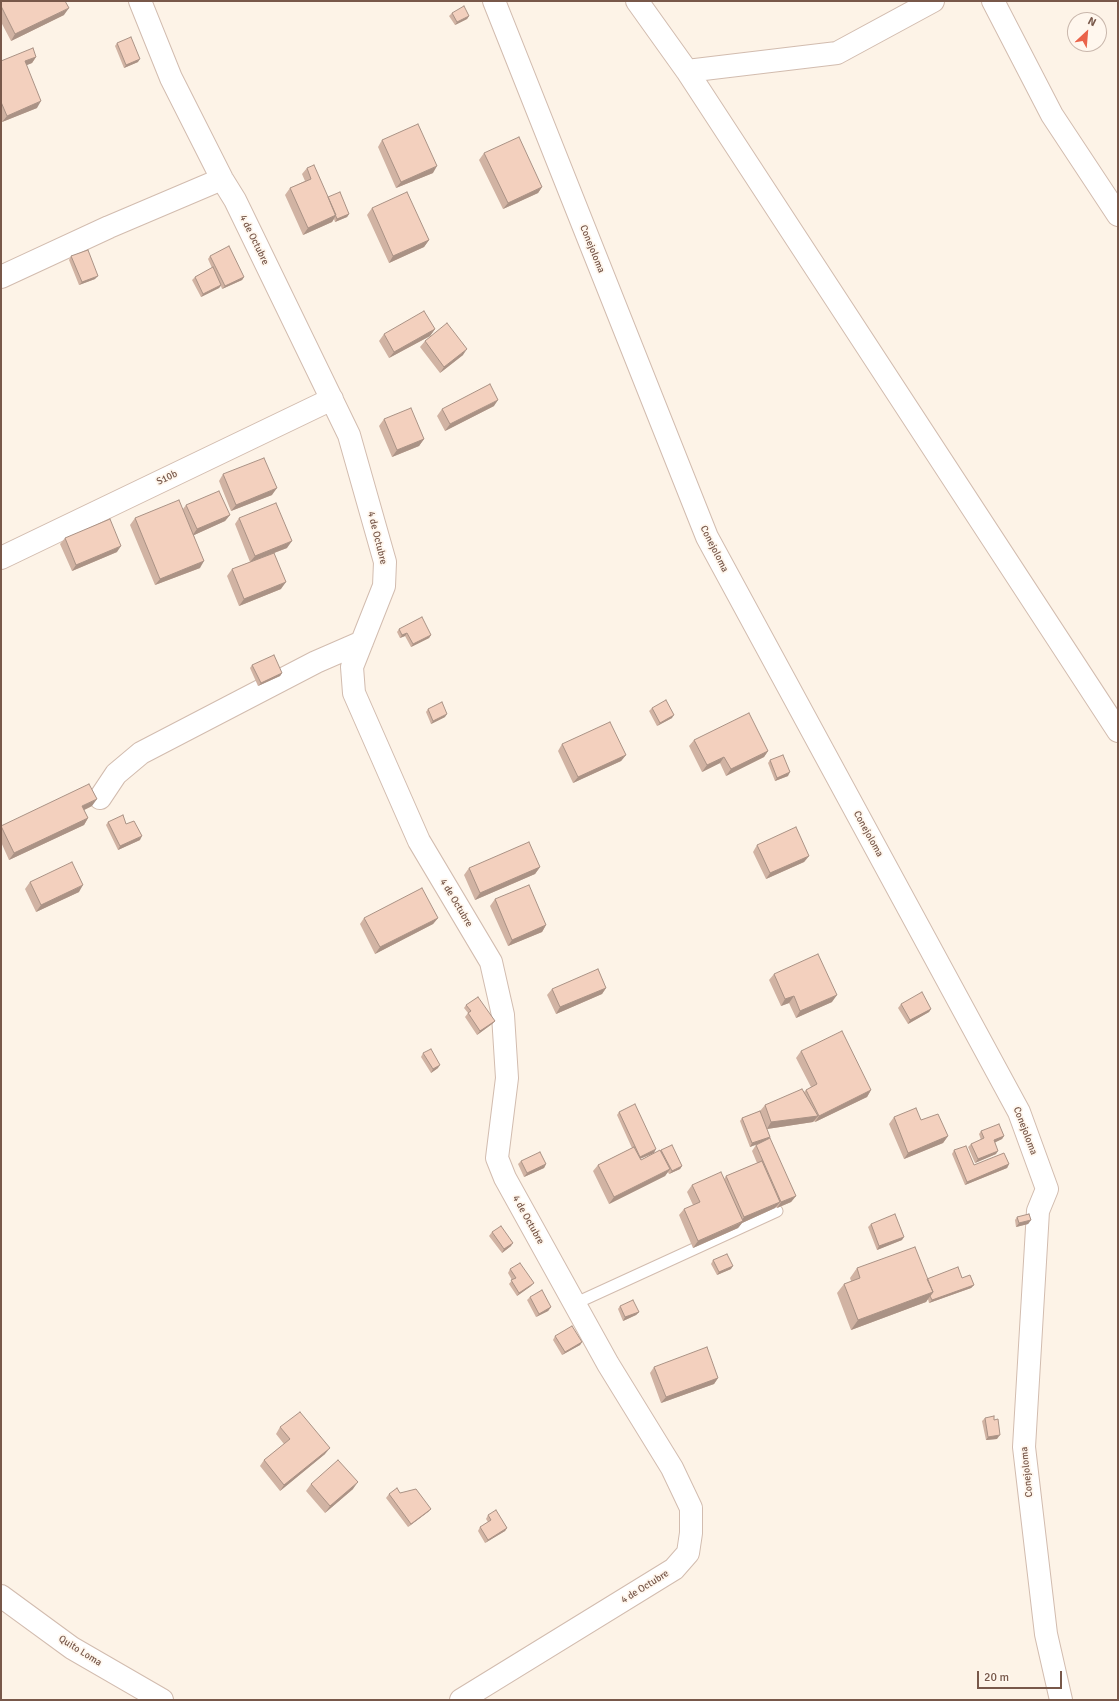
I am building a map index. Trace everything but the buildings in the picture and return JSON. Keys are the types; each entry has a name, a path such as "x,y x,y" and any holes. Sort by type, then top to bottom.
{"street":[{"name":"4 de Octubre","path":"140,1 171,78 222,179 235,200 349,436 385,562 384,586 352,667 354,693 419,841 491,962 503,1015 507,1078 497,1158 505,1178 574,1304 608,1364 672,1468 691,1508 691,1533 688,1553 674,1569 461,1700"},
{"name":"Conejoloma","path":"494,1 707,537 1019,1112 1047,1189 1038,1211 1024,1447 1046,1634 1061,1700"},
{"path":"637,1 687,71 1118,731"},
{"path":"687,71 837,53 933,1"},
{"path":"993,1 1052,115 1118,215"},
{"path":"1,277 109,227 222,179"},
{"name":"S10b","path":"1,558 332,399"},
{"path":"100,798 116,774 140,753 316,662 362,642"},
{"name":"Quito Loma","path":"1,1596 72,1648 162,1700"}],"lane":[{"path":"574,1304 777,1211"}]}
